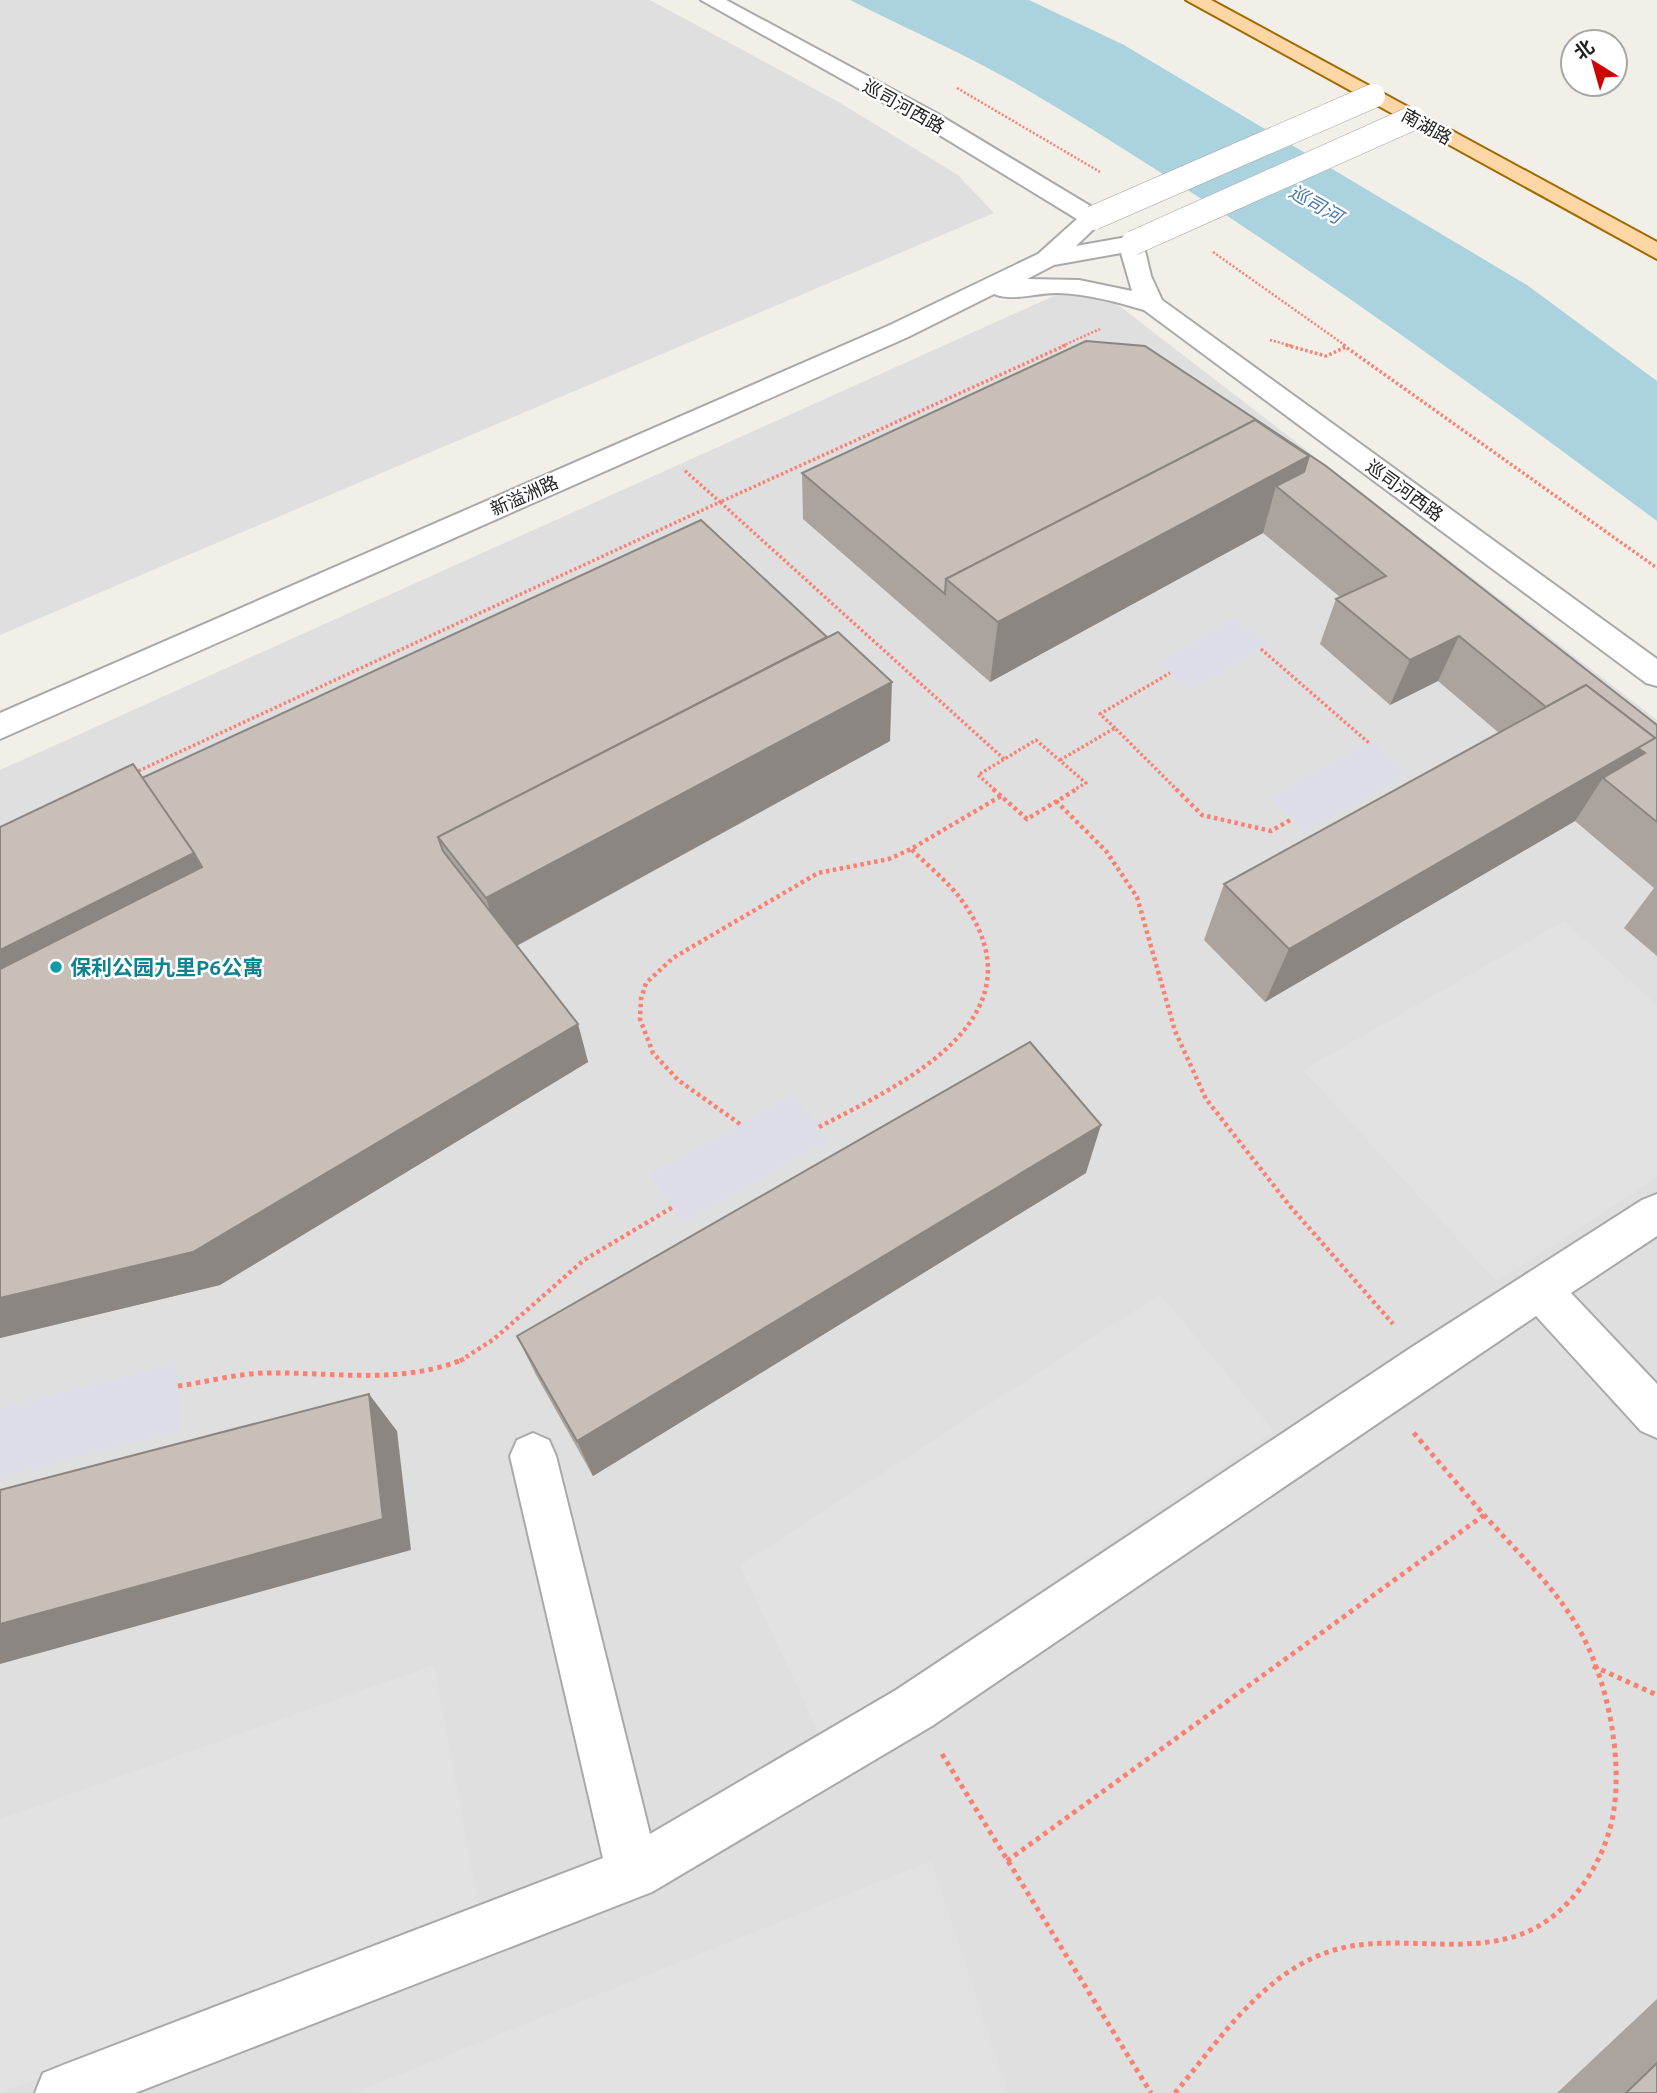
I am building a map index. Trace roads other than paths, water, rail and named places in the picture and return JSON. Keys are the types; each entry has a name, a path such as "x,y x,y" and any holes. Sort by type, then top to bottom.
{"main road":[{"name":"南湖路","path":"1196,0 1657,253"}],"street":[{"name":"巡司河西路","path":"711,0 928,118 1093,218"},
{"path":"1047,259 1093,218 1373,96"},
{"path":"1047,259 1133,243 1413,118"},
{"path":"1133,243 1135,271 1142,289 1153,305"},
{"name":"新溢洲路","path":"0,727 899,331 1047,259"},
{"path":"966,298 1014,287 1052,285 1090,287 1153,305"},
{"name":"巡司河西路","path":"1153,305 1657,675"},
{"path":"63,2093 633,1873 914,1708 1382,1396 1428,1362 1657,1213"},
{"path":"1540,1290 1657,1416"},
{"path":"533,1456 633,1873"}],"water":[{"name":"巡司河","path":"850,0 1029,0 1124,45 1527,285 1657,381 1657,521 1427,353 1191,192 1007,79"}],"place":[{"name":"保利公园九里P6公寓","path":"56,967"}]}
